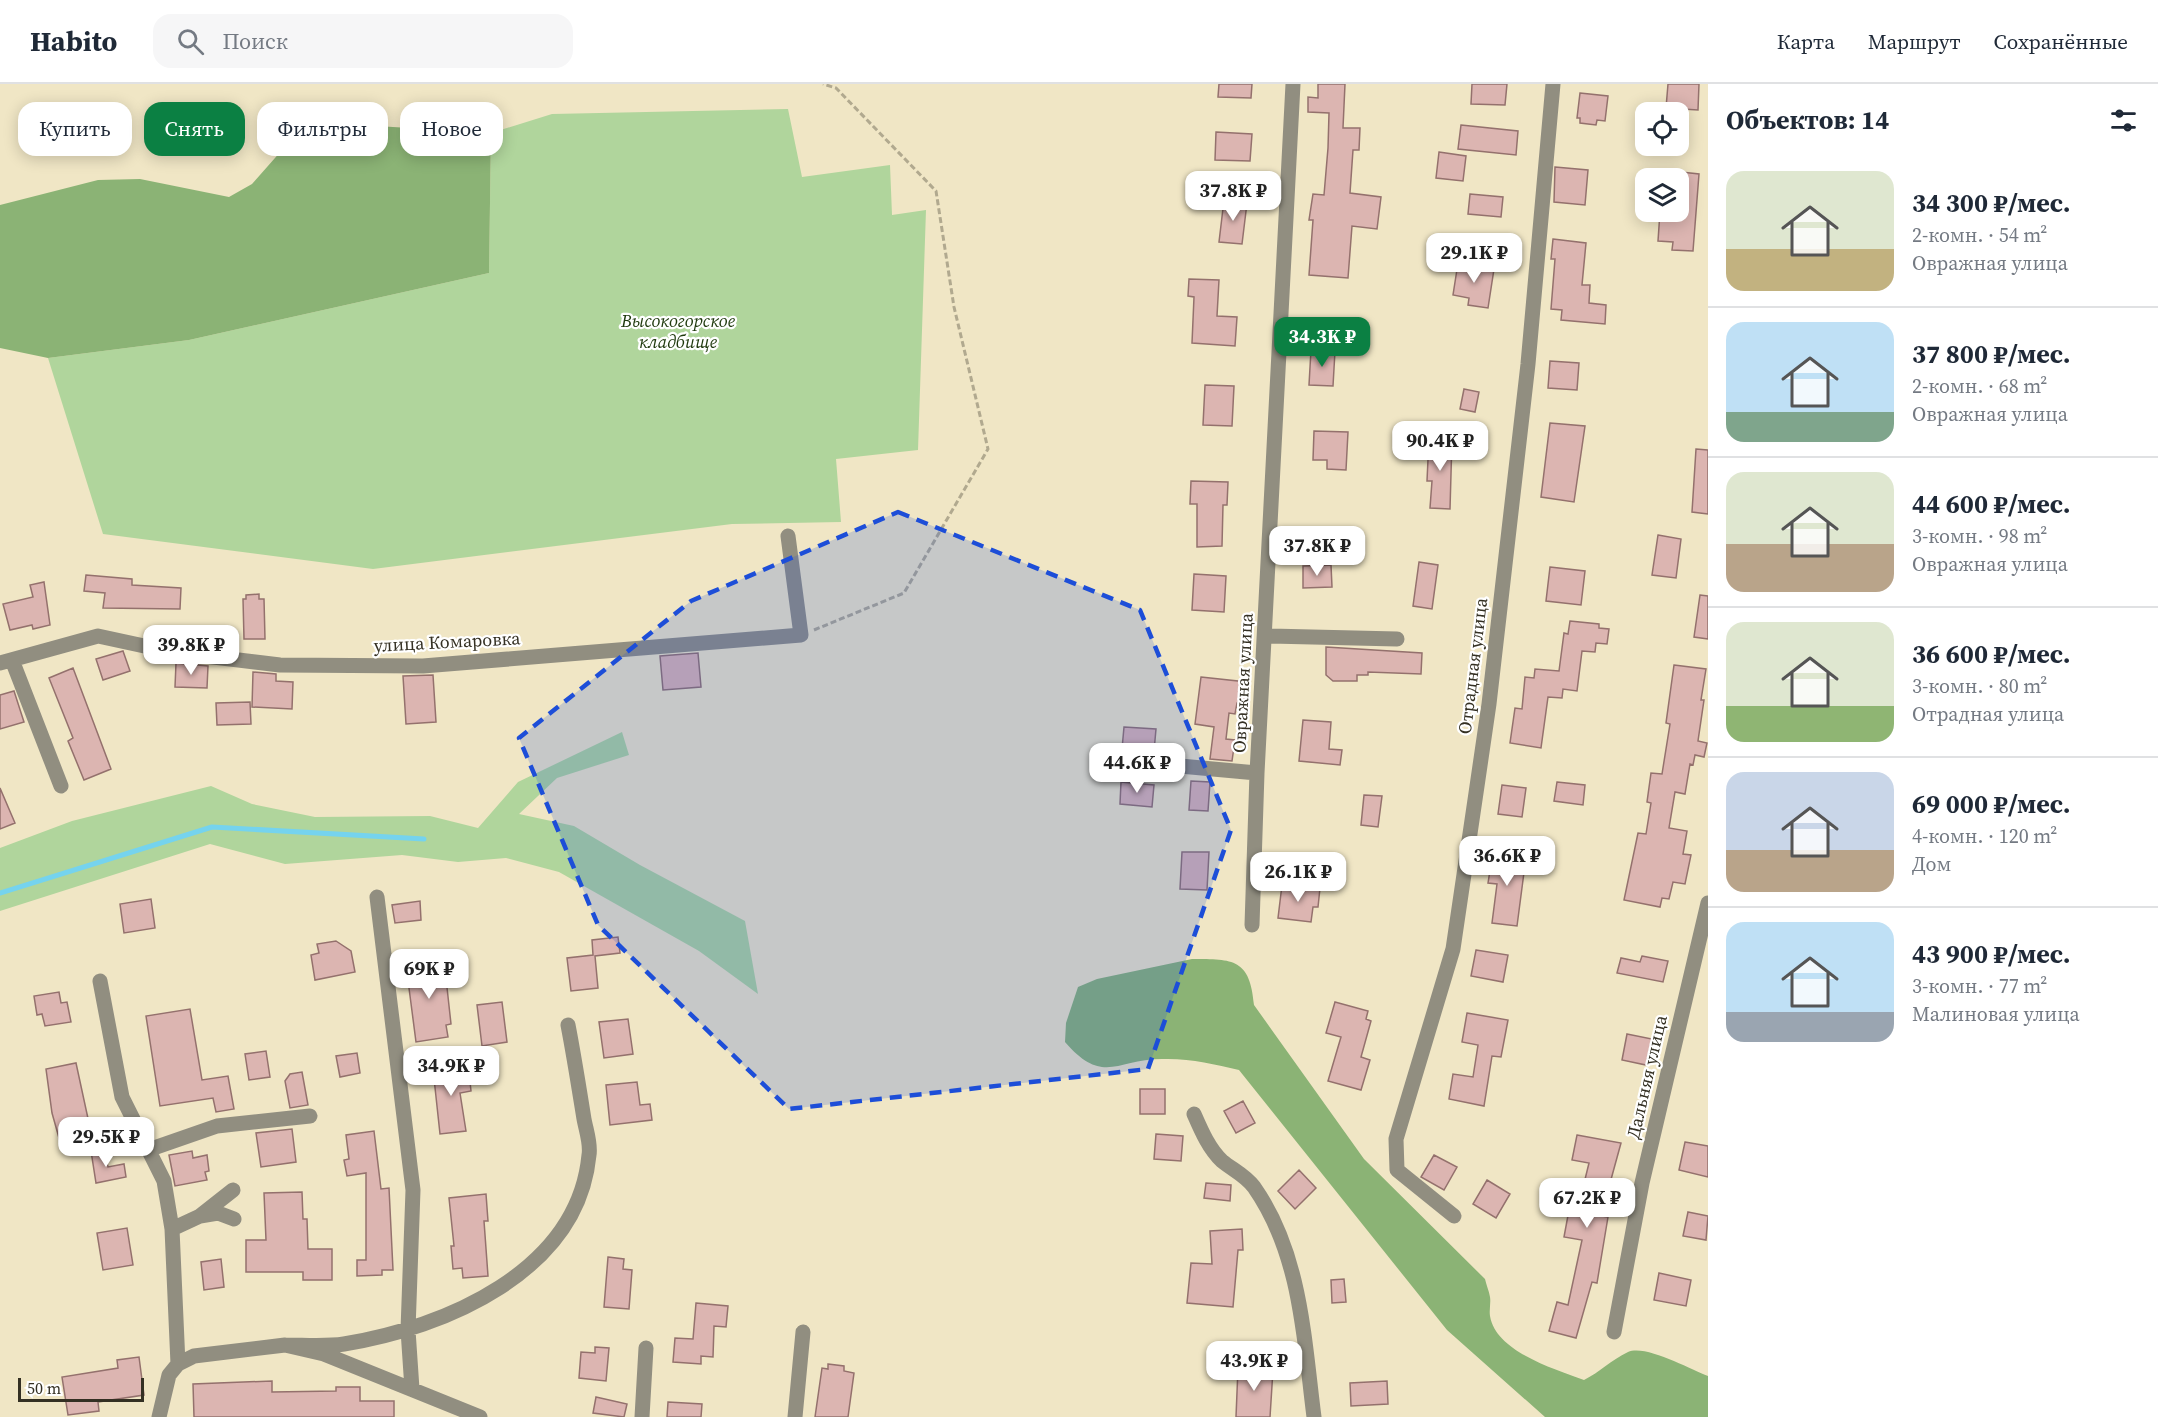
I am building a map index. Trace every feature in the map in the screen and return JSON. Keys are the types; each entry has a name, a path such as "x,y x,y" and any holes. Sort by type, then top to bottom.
{"street":[{"name":"Овражная улица","path":"1252,925 1257,773 1293,84"},
{"name":"Отрадная улица","path":"1454,1216 1396,1170 1396,1139 1453,949 1475,804 1489,704 1528,364 1553,84"},
{"path":"788,536 801,635"},
{"name":"улица Комаровка","path":"6,662 98,636 172,652 280,665 423,666 801,635"},
{"path":"1265,636 1397,639"},
{"path":"6,662 61,786"},
{"path":"1180,766 1257,773"},
{"path":"377,897 413,1190 408,1330 412,1389"},
{"name":"Дальняя улица","path":"1614,1332 1642,1183 1708,903"},
{"path":"100,981 122,1097 164,1181 172,1229 178,1364"},
{"path":"159,1417 169,1375 178,1364 194,1356 285,1345 342,1345 408,1330 461,1310 490,1296 549,1246 574,1208 590,1154 568,1025"},
{"path":"1194,1114 1202,1133 1222,1160 1246,1178 1255,1188 1287,1254 1300,1304 1314,1417"},
{"path":"148,1150 217,1126 310,1116"},
{"path":"172,1229 200,1216 233,1190"},
{"path":"200,1216 218,1213 234,1219"},
{"path":"795,1417 803,1332"},
{"path":"285,1345 324,1354 473,1416"},
{"path":"642,1417 646,1348"}],"path":[{"path":"801,635 904,593 988,449 954,307 936,191 836,88 824,84"}],"highlighted area":[{"path":"898,512 1140,610 1231,830 1148,1069 789,1109 598,925 519,738 691,601"}],"green space":[{"name":"Высокогорское кладбище","path":"788,109 802,177 890,165 892,215 926,210 918,450 836,459 841,522 732,524 373,569 103,534 48,358 189,340 489,273 491,156 503,156 503,129 552,114"},
{"path":"388,127 400,127 400,156 491,156 489,273 189,340 48,358 0,348 0,205 98,180 140,179 229,197 252,184 277,156 388,156"},
{"path":"622,732 629,755 557,778 519,814 574,826 640,865 745,921 758,994 699,951 559,872 506,858 458,862 402,855 285,864 210,844 0,911 0,848 72,821 211,786 252,804 315,817 430,816 478,828 518,782"},
{"path":"1192,959 1229,961 1244,970 1249,978 1254,1005 1364,1159 1485,1279 1490,1297 1490,1316 1503,1340 1528,1357 1584,1380 1628,1352 1645,1351 1668,1358 1708,1376 1708,1417 1545,1417 1447,1330 1239,1070 1182,1059 1146,1060 1101,1067 1078,1055 1065,1042 1066,1023 1078,987 1097,979"}],"building":[{"path":"1219,84 1252,84 1251,98 1218,97"},
{"path":"1318,84 1345,84 1343,128 1360,128 1359,150 1353,150 1350,193 1381,197 1377,229 1352,226 1348,278 1309,275 1313,220 1309,220 1313,194 1324,195 1328,148 1329,113 1308,112 1308,97 1318,98"},
{"path":"1472,84 1507,84 1505,105 1471,104"},
{"path":"1668,84 1699,84 1698,110 1689,109 1689,102 1666,102"},
{"path":"1580,93 1608,96 1605,121 1597,120 1596,125 1580,123 1580,118 1577,118"},
{"path":"1461,125 1518,131 1516,155 1458,149"},
{"path":"1216,132 1252,134 1250,161 1215,160"},
{"path":"1439,152 1466,156 1463,181 1436,178"},
{"path":"1555,167 1588,170 1585,205 1554,202"},
{"path":"1689,173 1699,174 1693,251 1672,250 1673,242 1658,241 1659,222 1689,222"},
{"path":"1470,194 1503,197 1501,217 1468,214"},
{"path":"1224,200 1247,203 1242,244 1219,242"},
{"path":"1553,239 1586,243 1582,285 1590,285 1589,303 1606,305 1605,324 1561,320 1562,310 1551,309 1555,259 1551,259"},
{"path":"1458,263 1494,269 1488,308 1468,305 1469,298 1453,295"},
{"path":"1189,279 1219,280 1217,316 1237,317 1235,346 1192,343 1194,297 1188,296"},
{"path":"1311,350 1335,351 1333,386 1309,385"},
{"path":"1550,361 1579,363 1577,390 1548,388"},
{"path":"1205,385 1234,386 1232,426 1203,425"},
{"path":"1464,389 1479,392 1475,412 1460,409"},
{"path":"1550,423 1585,426 1574,502 1541,497"},
{"path":"1314,431 1348,432 1346,470 1327,469 1327,460 1313,460"},
{"path":"1429,438 1452,439 1450,509 1430,508 1432,481 1427,481"},
{"path":"1696,449 1708,450 1708,514 1692,512"},
{"path":"1191,481 1228,482 1227,505 1223,505 1222,546 1197,547 1197,504 1190,504"},
{"path":"1658,535 1681,539 1676,578 1652,575"},
{"path":"1419,562 1438,565 1432,609 1413,606"},
{"path":"1331,565 1332,587 1303,588 1303,566"},
{"path":"1550,567 1585,571 1581,605 1546,601"},
{"path":"1194,574 1226,576 1224,612 1192,610"},
{"path":"86,575 132,579 132,585 181,588 180,609 103,608 105,593 84,591"},
{"path":"44,582 50,625 33,629 32,625 10,630 3,604 33,597 30,585"},
{"path":"259,594 259,599 264,599 265,639 244,639 243,599 246,599 246,595"},
{"path":"1700,595 1708,596 1708,639 1694,637"},
{"path":"1570,621 1599,624 1599,628 1609,629 1607,644 1596,643 1595,652 1582,651 1577,691 1563,689 1562,698 1548,697 1541,748 1510,743 1515,708 1522,709 1525,677 1534,678 1535,669 1559,671 1564,633 1568,634"},
{"path":"1326,647 1422,653 1421,674 1368,672 1368,675 1357,675 1357,681 1333,681 1326,675"},
{"path":"123,651 130,671 103,680 96,659"},
{"path":"698,653 701,687 663,690 660,656"},
{"path":"176,663 208,666 207,688 175,687"},
{"path":"1674,665 1706,669 1698,741 1707,743 1704,757 1695,755 1693,765 1690,764 1685,794 1675,792 1669,828 1687,831 1683,854 1691,855 1685,884 1673,882 1669,899 1662,898 1660,907 1624,900 1638,833 1646,834 1651,803 1647,802 1651,773 1662,774 1670,724 1666,723"},
{"path":"73,668 111,769 84,780 68,741 73,738 49,678"},
{"path":"253,672 276,674 276,681 293,682 292,709 252,707"},
{"path":"433,675 436,722 406,724 403,676"},
{"path":"1201,677 1247,682 1245,704 1237,703 1235,714 1229,713 1226,739 1235,740 1232,761 1210,759 1214,727 1195,724"},
{"path":"14,691 24,722 0,729 0,695"},
{"path":"250,702 251,724 217,725 216,703"},
{"path":"1303,720 1331,722 1329,749 1342,750 1340,765 1299,761"},
{"path":"1124,727 1156,729 1154,751 1122,749"},
{"path":"1191,781 1210,782 1208,811 1189,810"},
{"path":"1121,782 1154,785 1152,807 1120,804"},
{"path":"1557,782 1585,785 1583,805 1554,801"},
{"path":"1502,785 1526,788 1522,817 1498,814"},
{"path":"0,788 15,823 0,829"},
{"path":"1364,795 1382,796 1378,827 1361,825"},
{"path":"1182,852 1209,852 1207,890 1180,889"},
{"path":"1493,852 1526,857 1517,926 1492,923 1497,884 1488,883"},
{"path":"1282,885 1320,888 1318,907 1313,907 1311,922 1278,918"},
{"path":"151,899 155,928 124,933 120,904"},
{"path":"420,901 421,920 395,923 392,905"},
{"path":"618,937 620,953 595,956 598,988 571,991 567,958 593,955 592,940"},
{"path":"336,941 351,951 355,972 315,980 311,955 319,953 317,944"},
{"path":"1476,950 1508,955 1503,982 1471,976"},
{"path":"1642,956 1668,961 1663,982 1617,973 1621,958 1640,962"},
{"path":"444,960 451,1024 446,1025 448,1037 416,1042 406,965"},
{"path":"59,992 61,1003 67,1002 71,1022 45,1026 42,1014 37,1015 34,996"},
{"path":"502,1002 507,1042 482,1046 477,1005"},
{"path":"1335,1002 1368,1011 1366,1019 1371,1021 1361,1057 1370,1060 1361,1090 1328,1081 1341,1037 1326,1033"},
{"path":"190,1009 202,1080 228,1076 234,1109 216,1112 213,1098 160,1106 146,1016"},
{"path":"1467,1013 1508,1020 1501,1057 1492,1056 1484,1106 1449,1099 1453,1074 1473,1077 1478,1045 1462,1042"},
{"path":"628,1019 633,1054 604,1058 599,1022"},
{"path":"1627,1034 1652,1039 1646,1065 1622,1060"},
{"path":"266,1051 270,1077 249,1080 245,1054"},
{"path":"357,1053 360,1073 340,1077 336,1056"},
{"path":"76,1063 92,1137 61,1145 52,1113 46,1069"},
{"path":"468,1064 471,1091 460,1093 466,1131 440,1134 433,1069"},
{"path":"302,1072 308,1105 290,1108 285,1081 290,1074"},
{"path":"637,1082 640,1105 650,1104 652,1120 610,1125 606,1085"},
{"path":"1140,1089 1165,1089 1165,1114 1140,1114"},
{"path":"1243,1101 1255,1123 1236,1133 1224,1111"},
{"path":"292,1129 296,1162 261,1167 256,1133"},
{"path":"374,1131 381,1189 389,1188 393,1270 382,1270 382,1275 357,1276 357,1260 366,1260 366,1173 347,1176 344,1160 349,1159 346,1135"},
{"path":"1156,1134 1183,1136 1181,1161 1154,1159"},
{"path":"1577,1135 1621,1143 1601,1216 1608,1217 1597,1283 1592,1282 1576,1338 1549,1331 1557,1302 1568,1305 1582,1240 1564,1237 1569,1210 1577,1212 1589,1163 1572,1160"},
{"path":"1685,1142 1708,1146 1708,1177 1679,1170"},
{"path":"104,1149 108,1167 124,1164 126,1177 96,1183 91,1151"},
{"path":"192,1151 193,1158 207,1155 209,1171 205,1172 207,1180 175,1186 169,1155"},
{"path":"1434,1155 1457,1167 1444,1190 1421,1177"},
{"path":"1299,1170 1316,1188 1295,1209 1278,1191"},
{"path":"1487,1180 1510,1194 1496,1218 1473,1204"},
{"path":"1206,1183 1231,1185 1230,1201 1204,1198"},
{"path":"302,1192 303,1219 307,1219 308,1249 332,1249 332,1280 303,1280 303,1272 246,1272 246,1240 266,1240 264,1193"},
{"path":"486,1194 488,1221 484,1221 488,1276 463,1278 462,1268 453,1269 451,1246 454,1246 449,1198"},
{"path":"1688,1212 1708,1216 1706,1240 1683,1236"},
{"path":"127,1228 133,1265 103,1270 97,1233"},
{"path":"1242,1229 1243,1250 1238,1250 1233,1307 1187,1303 1191,1263 1212,1264 1210,1231"},
{"path":"608,1257 624,1259 623,1269 632,1270 629,1309 604,1307"},
{"path":"221,1259 224,1287 204,1290 201,1262"},
{"path":"1659,1273 1691,1280 1686,1306 1654,1300"},
{"path":"1344,1279 1346,1302 1332,1303 1331,1280"},
{"path":"696,1303 728,1306 726,1327 714,1326 713,1357 701,1356 701,1364 673,1362 675,1338 693,1339"},
{"path":"595,1347 609,1348 606,1381 579,1378 581,1352 595,1353"},
{"path":"139,1357 144,1395 98,1402 99,1411 68,1415 62,1377 118,1368 117,1360"},
{"path":"828,1364 844,1366 844,1371 854,1373 848,1417 815,1417 822,1368 828,1369"},
{"path":"1251,1364 1266,1365 1266,1369 1273,1370 1270,1417 1236,1417 1238,1368 1250,1369"},
{"path":"272,1381 272,1392 336,1391 336,1387 360,1387 360,1401 394,1401 394,1417 194,1417 193,1384"},
{"path":"1387,1381 1388,1404 1351,1406 1350,1383"},
{"path":"596,1397 627,1404 624,1417 593,1413"},
{"path":"668,1402 702,1404 701,1417 667,1417"}],"waterway":[{"path":"0,893 212,827 424,839"}]}
